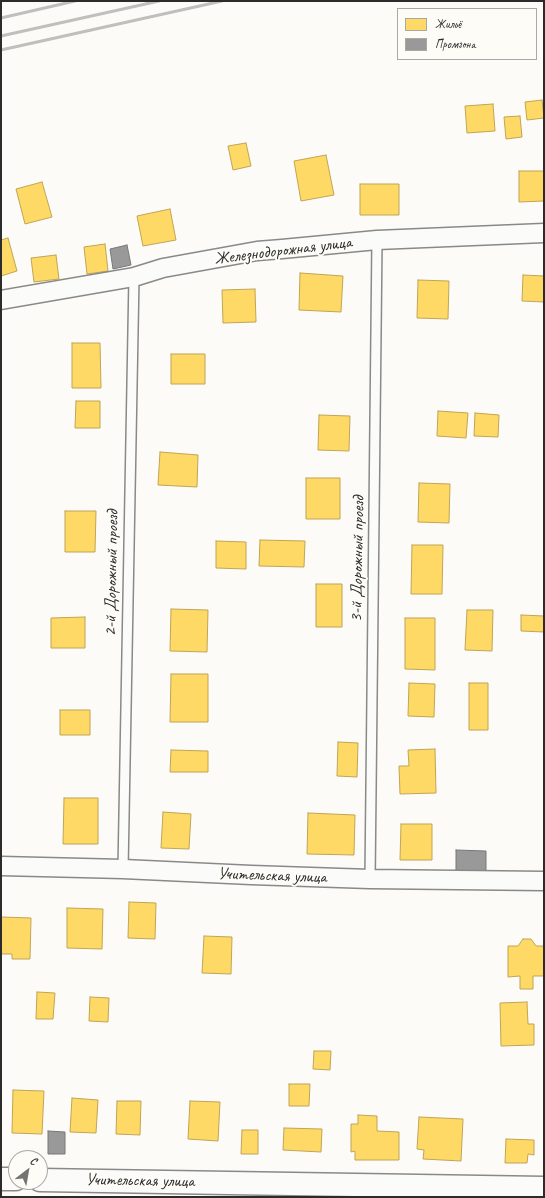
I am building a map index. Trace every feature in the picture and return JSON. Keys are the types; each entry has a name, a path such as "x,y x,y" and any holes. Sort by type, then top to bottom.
{"street":[{"name":"Железнодорожная улица","path":"1,300 134,277 163,268 257,251 377,240 544,233"},
{"name":"Учительская улица","path":"1,866 123,869 251,876 544,881"},
{"name":"Учительская улица","path":"48,1180 544,1188"}],"lane":[{"name":"3-й Дорожный проезд","path":"370,879 377,240"},
{"name":"2-й Дорожный проезд","path":"123,869 134,277"}],"building: Жильё":[{"path":"542,100 544,118 527,120 525,102"},
{"path":"493,104 495,131 467,133 465,106"},
{"path":"520,116 522,137 506,139 504,117"},
{"path":"246,143 251,166 233,170 228,146"},
{"path":"326,155 334,195 301,201 294,161"},
{"path":"519,171 544,171 544,201 519,202"},
{"path":"42,182 52,217 25,224 16,189"},
{"path":"360,184 399,184 399,215 360,215"},
{"path":"170,209 176,240 143,246 137,216"},
{"path":"8,238 17,271 1,276 1,240"},
{"path":"105,244 108,271 87,274 84,247"},
{"path":"56,255 59,279 34,282 31,258"},
{"path":"300,273 343,276 341,312 299,310"},
{"path":"523,275 544,276 544,302 522,301"},
{"path":"418,280 449,281 448,319 417,318"},
{"path":"255,289 256,322 223,323 222,290"},
{"path":"72,343 100,343 101,388 72,388"},
{"path":"171,354 205,354 205,384 171,384"},
{"path":"76,401 100,401 100,428 75,428"},
{"path":"438,411 468,413 466,438 437,436"},
{"path":"475,413 499,415 498,437 474,436"},
{"path":"319,415 350,416 349,451 318,450"},
{"path":"160,452 198,455 197,487 158,485"},
{"path":"306,478 340,478 340,519 306,519"},
{"path":"419,483 450,484 449,523 418,522"},
{"path":"65,511 96,511 95,552 65,552"},
{"path":"260,540 305,541 304,567 259,566"},
{"path":"216,541 246,542 246,569 216,568"},
{"path":"412,545 443,545 442,594 411,594"},
{"path":"316,584 342,584 342,627 316,627"},
{"path":"171,609 208,610 207,652 170,651"},
{"path":"467,610 493,610 492,651 465,650"},
{"path":"521,615 544,616 544,632 521,631"},
{"path":"85,617 85,648 51,648 51,618"},
{"path":"405,618 435,618 435,670 405,669"},
{"path":"171,674 208,674 208,722 170,722"},
{"path":"409,683 435,684 434,717 408,716"},
{"path":"469,683 488,683 488,730 469,730"},
{"path":"60,710 90,710 90,735 60,735"},
{"path":"338,742 358,743 357,777 337,776"},
{"path":"435,749 436,793 400,794 399,766 409,766 408,750"},
{"path":"171,750 208,751 208,772 170,772"},
{"path":"64,798 98,798 98,844 63,844"},
{"path":"163,812 191,814 189,849 161,848"},
{"path":"308,813 355,815 354,855 307,854"},
{"path":"401,824 432,824 432,860 400,860"},
{"path":"129,902 156,903 155,939 128,938"},
{"path":"67,908 103,909 102,949 67,948"},
{"path":"1,917 31,918 30,959 12,959 12,954 1,954"},
{"path":"204,936 232,937 231,974 202,973"},
{"path":"523,939 531,939 536,946 544,946 544,976 533,976 533,989 520,989 520,976 508,977 508,946 518,946"},
{"path":"37,992 55,993 53,1019 36,1019"},
{"path":"90,997 109,998 108,1022 89,1021"},
{"path":"527,1002 528,1024 534,1024 534,1045 501,1046 500,1003"},
{"path":"314,1051 331,1051 330,1070 313,1069"},
{"path":"289,1084 310,1084 309,1106 289,1106"},
{"path":"13,1090 44,1091 42,1134 12,1133"},
{"path":"72,1098 98,1100 96,1133 70,1132"},
{"path":"117,1101 141,1101 140,1135 116,1134"},
{"path":"190,1101 220,1102 218,1141 188,1139"},
{"path":"358,1115 377,1116 377,1131 399,1132 399,1160 355,1160 355,1151 351,1152 351,1124 358,1124"},
{"path":"419,1117 463,1119 461,1161 423,1159 424,1150 417,1149"},
{"path":"284,1128 322,1129 321,1152 283,1150"},
{"path":"242,1130 258,1130 258,1154 241,1154"},
{"path":"506,1139 534,1140 534,1155 528,1154 527,1163 505,1163"}],"building: Промзона":[{"path":"127,245 131,265 113,269 110,249"},
{"path":"456,850 486,851 486,872 456,872"},
{"path":"48,1131 65,1132 65,1154 48,1154"}],"railway":[{"path":"1,18 75,1"},
{"path":"1,36 159,1"},
{"path":"1,50 222,1"}]}
